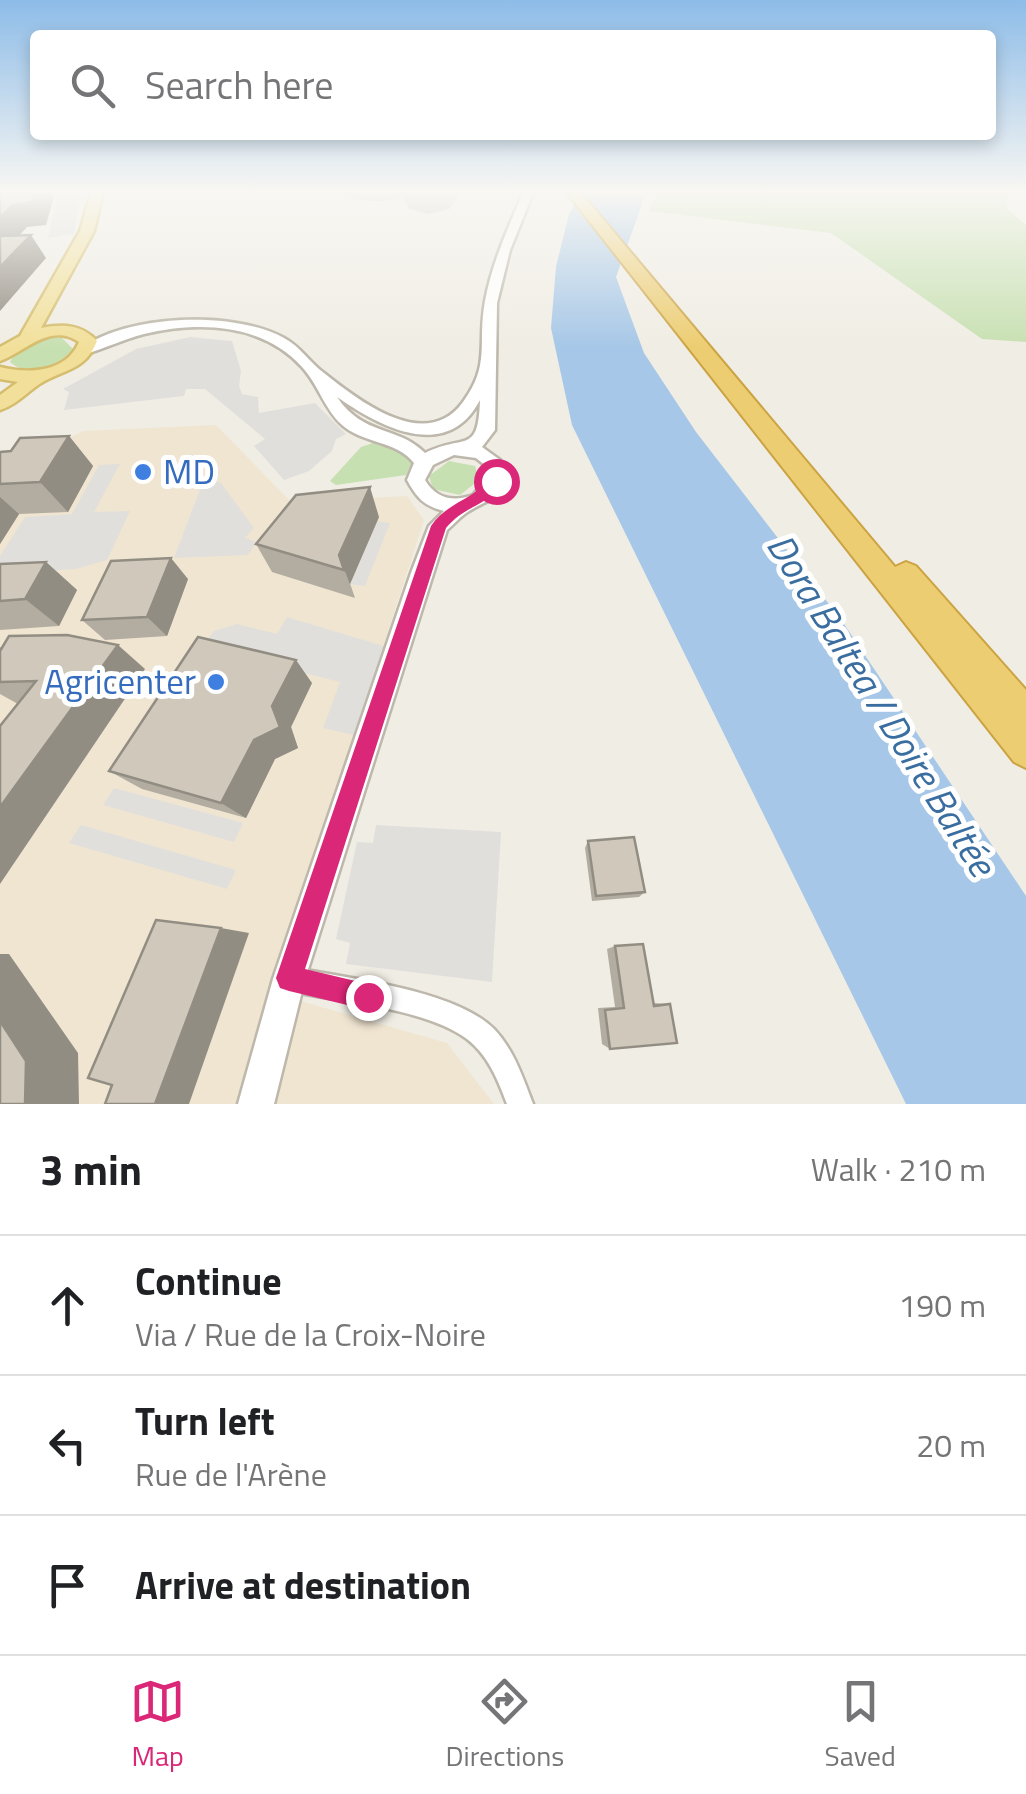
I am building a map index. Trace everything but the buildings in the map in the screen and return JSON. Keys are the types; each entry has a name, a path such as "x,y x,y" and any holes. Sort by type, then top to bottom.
{"highway":[{"path":"618,245 1026,716"},
{"path":"627,245 1026,750"}],"main road":[{"path":"39,376 1,364 28,338 80,245"},
{"path":"78,339 58,322 60,307 92,245"},
{"path":"28,338 78,339"},
{"path":"0,404 39,376 67,366 78,339"}],"street":[{"path":"436,514 417,486 416,474 422,463 477,443 487,430 487,349 495,284 509,245"},
{"path":"78,339 212,324 254,329 284,344 322,379 376,418 422,430 462,417 473,406 486,372"},
{"path":"436,514 462,506 492,489 497,472 496,427 487,349"},
{"path":"322,379 345,406 370,424 407,440 480,453 494,464"},
{"path":"322,379 330,404 354,427 410,449 422,463"},
{"path":"256,1104 289,978 436,514"},
{"path":"289,978 424,1008 474,1028 494,1048 520,1104"}],"shaded area":[{"path":"190,337 232,341 241,371 242,394 258,397 259,413 315,403 346,434 336,439 332,451 309,471 284,480 254,446 265,439 205,389 186,389 184,396 64,410 69,392 63,389 136,349"},
{"path":"216,425 291,502 407,496 424,520 236,1104 0,1104 0,472 83,431"},
{"path":"120,464 94,512 130,511 107,560 76,569 0,574 0,556 25,517 72,514 99,465"},
{"path":"205,476 221,483 254,528 245,538 257,542 248,555 174,558"},
{"path":"377,521 390,523 365,586 350,584"},
{"path":"287,617 387,647 354,735 323,728 340,682 219,652 146,718 214,631 237,624 277,634"},
{"path":"114,788 243,823 234,842 103,805"},
{"path":"81,825 236,870 227,889 69,843"},
{"path":"376,825 501,832 492,982 346,964 350,943 336,939 357,842 373,843"},
{"path":"297,1000 447,1043 494,1104 268,1104"}],"green space":[{"path":"847,245 1026,245 1026,342 982,339"},
{"path":"62,338 73,349 52,365 25,369 10,362 32,342"},
{"path":"373,443 408,454 412,462 406,475 336,485 330,481 361,447"},
{"path":"449,461 475,466 479,480 460,495 433,489 429,476"}],"water":[{"name":"Dora Baltea / Doire Baltée","path":"562,245 628,245 616,277 644,353 696,432 842,621 1026,896 1026,1104 906,1104 572,425 551,328"}],"place":[{"name":"MD","path":"143,472"},
{"name":"Agricenter","path":"216,682"}],"route":[{"path":"368,997 289,978 439,526 451,511 485,497 496,481"}]}
